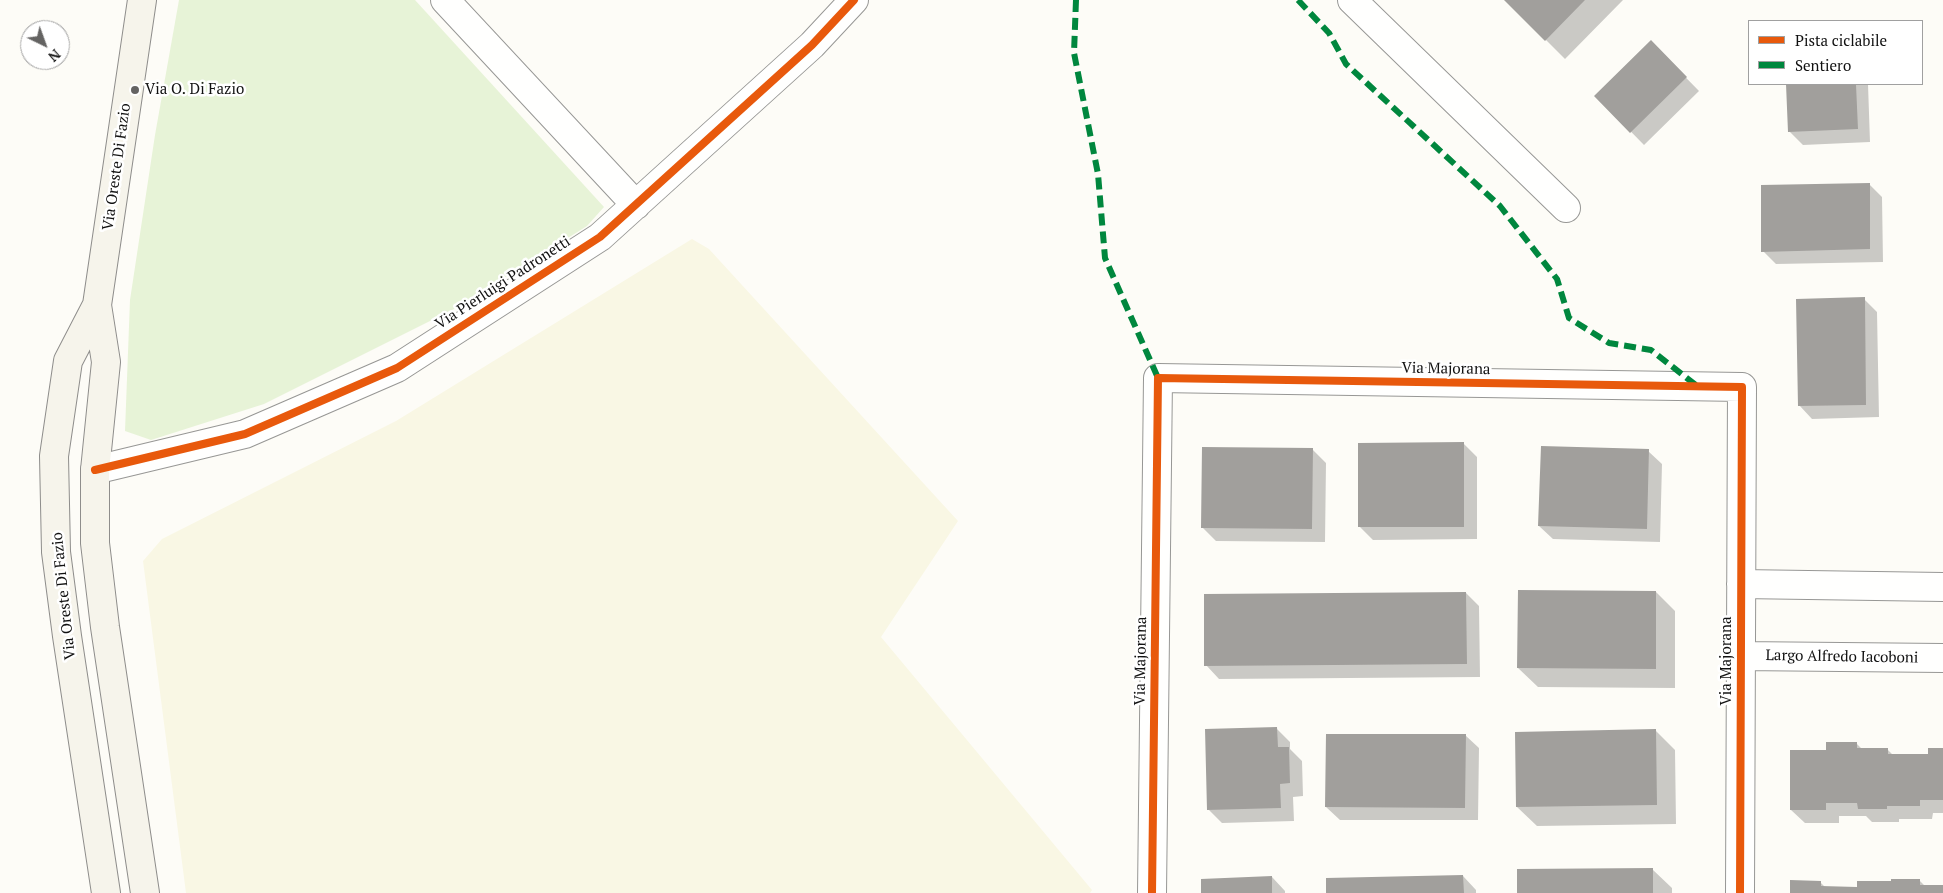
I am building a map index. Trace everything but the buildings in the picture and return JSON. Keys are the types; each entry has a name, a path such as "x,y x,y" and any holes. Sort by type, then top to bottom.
{"street":[{"name":"Via Oreste Di Fazio","path":"142,0 97,305 106,362 95,470 94,543 145,893"},
{"path":"445,0 636,205"},
{"name":"Via Pierluigi Padronetti","path":"95,470 245,434 397,368 600,237 812,45 854,0"},
{"path":"1352,0 1566,208"},
{"name":"Via Oreste Di Fazio","path":"97,305 68,361 54,456 56,552 106,893"},
{"name":"Via Majorana","path":"1152,893 1158,378 1742,387 1740,893"},
{"path":"1741,584 1943,587"},
{"name":"Largo Alfredo Iacoboni","path":"1740,656 1943,658"}],"shaded area":[{"path":"692,239 709,249 958,521 881,637 1092,890 1090,893 186,893 143,561 162,539 396,421"}],"green space":[{"path":"179,0 415,0 604,207 587,226 454,309 264,404 151,440 125,431 130,300 155,135"}],"marked path":[{"path":"1076,0 1074,53 1098,174 1105,258 1158,378"},
{"path":"1298,0 1329,33 1346,64 1500,206 1557,279 1569,318 1609,343 1651,350 1697,386"}],"cycle path":[{"path":"95,470 245,434 397,368 600,237 812,45 854,0"},
{"path":"1152,893 1158,378 1742,387 1740,893"}],"place":[{"name":"Via O. Di Fazio","path":"135,90"}]}
